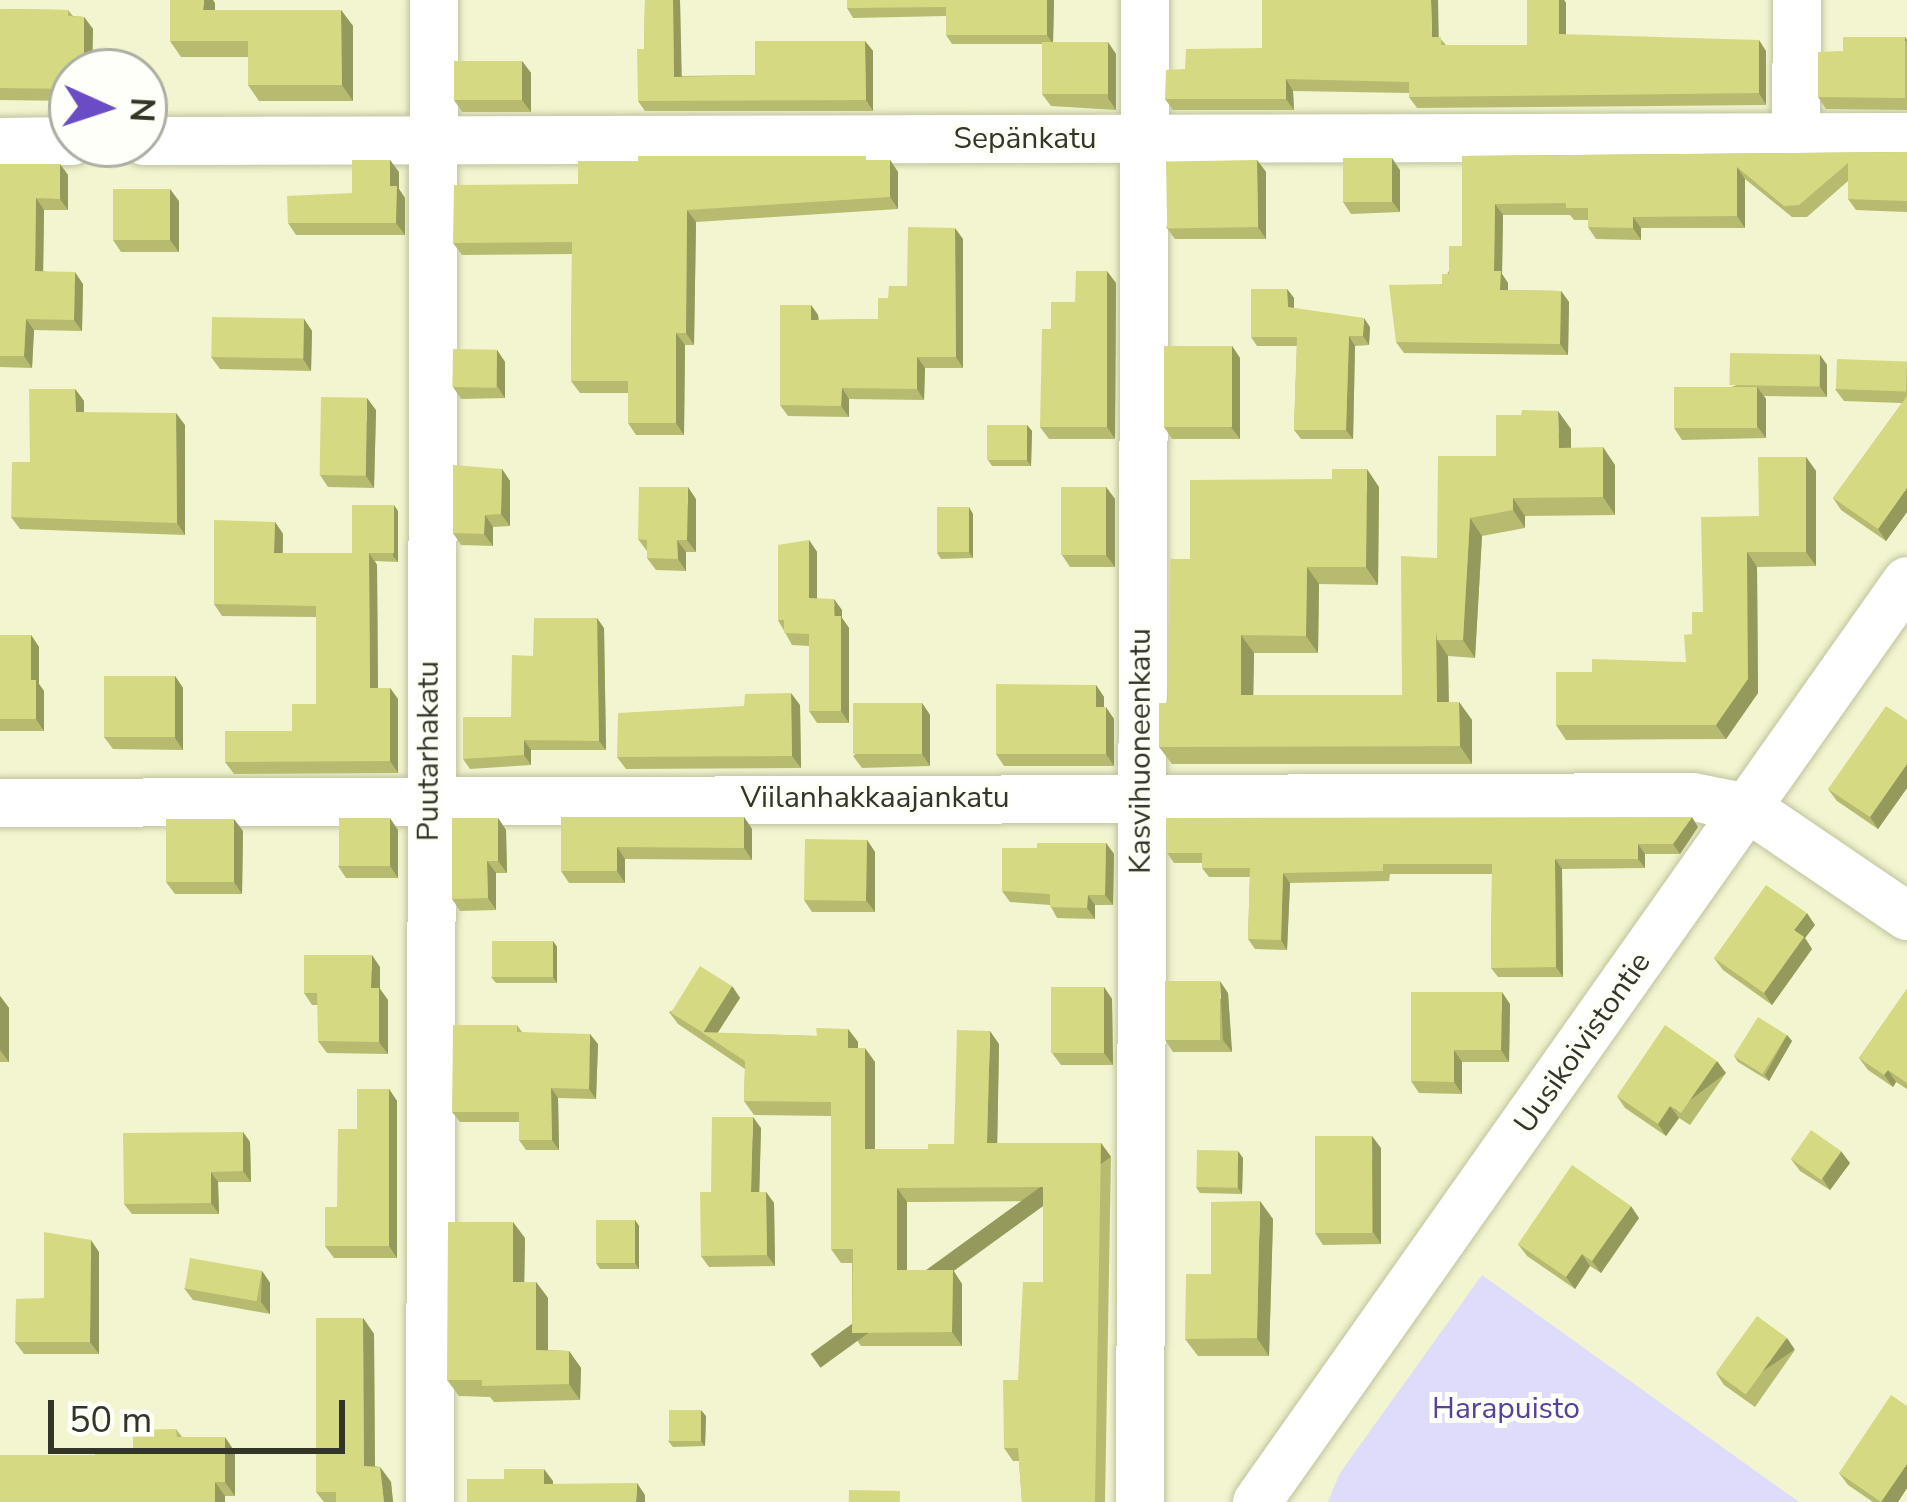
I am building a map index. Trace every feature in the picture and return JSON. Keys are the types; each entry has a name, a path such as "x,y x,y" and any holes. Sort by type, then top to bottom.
{"street":[{"name":"Puutarhakatu","path":"430,1502 428,801 434,0"},
{"name":"Kasvihuoneenkatu","path":"1140,1502 1145,0"},
{"path":"1796,137 1797,0"},
{"name":"Sepänkatu","path":"168,140 1907,137"},
{"path":"0,142 48,141"},
{"name":"Uusikoivistontie","path":"1257,1502 1907,581"},
{"name":"Viilanhakkaajankatu","path":"0,802 1694,797 1748,808"},
{"path":"1748,808 1907,916"}],"green space":[{"name":"Harapuisto","path":"1482,1275 1799,1502 1328,1502 1340,1473"}],"building":[{"path":"170,0 204,0 203,10 341,10 342,85 248,85 248,41 170,41"},
{"path":"645,0 673,0 674,77 755,75 755,41 865,41 866,100 638,101 637,49 644,49"},
{"path":"847,0 1047,0 1047,35 946,35 946,7 847,8"},
{"path":"1262,0 1431,0 1432,37 1441,37 1441,45 1527,45 1527,0 1559,0 1559,34 1759,40 1759,93 1409,97 1409,82 1286,79 1286,99 1165,99 1166,70 1185,69 1186,49 1262,48"},
{"path":"0,9 68,10 68,16 84,17 84,48 48,48 48,89 0,88"},
{"path":"1843,37 1905,37 1905,98 1818,97 1818,52 1843,51"},
{"path":"1042,42 1108,42 1108,94 1042,94"},
{"path":"454,61 522,61 522,100 454,100"},
{"path":"1907,152 1907,201 1848,199 1848,163 1799,205 1784,206 1737,167 1737,216 1633,217 1633,228 1588,227 1588,208 1566,208 1566,203 1495,204 1494,271 1501,271 1500,290 1561,291 1560,344 1396,342 1389,285 1442,284 1442,274 1449,274 1449,246 1462,246 1462,156"},
{"path":"638,156 866,156 866,160 890,160 890,197 687,210 686,333 676,333 676,423 628,423 628,381 571,381 572,242 453,243 454,185 578,184 578,161 638,161"},
{"path":"1343,158 1392,158 1392,202 1343,202"},
{"path":"352,160 390,160 390,186 397,186 396,223 288,223 287,196 352,193"},
{"path":"1257,160 1258,227 1167,229 1166,162"},
{"path":"0,164 48,164 48,168 60,168 60,199 36,198 35,271 75,272 74,320 26,319 24,356 0,356"},
{"path":"113,189 170,189 170,240 113,240"},
{"path":"908,227 955,228 956,357 917,357 917,389 842,388 841,406 780,405 780,305 811,305 811,320 878,319 878,298 888,298 889,286 907,286"},
{"path":"1076,271 1107,271 1107,427 1040,427 1042,329 1051,329 1051,302 1075,302"},
{"path":"1251,289 1287,289 1288,307 1364,318 1363,336 1349,336 1346,430 1294,430 1297,337 1251,337"},
{"path":"212,317 304,319 303,359 211,357"},
{"path":"1164,346 1232,346 1232,427 1164,427"},
{"path":"453,349 497,350 496,388 452,387"},
{"path":"1730,353 1820,355 1819,387 1729,385"},
{"path":"1837,359 1907,361 1906,391 1836,389"},
{"path":"1674,387 1757,387 1757,428 1674,428"},
{"path":"29,389 75,389 76,412 176,413 177,523 11,517 12,462 30,462"},
{"path":"1907,396 1907,488 1878,529 1833,498"},
{"path":"321,397 367,398 366,476 320,475"},
{"path":"1522,410 1558,411 1559,448 1603,447 1603,497 1513,498 1513,510 1470,518 1463,640 1437,640 1436,629 1437,702 1459,702 1460,746 1159,747 1159,703 1167,703 1168,689 1170,559 1190,559 1190,480 1332,479 1332,469 1367,469 1366,567 1307,567 1306,636 1241,635 1241,695 1402,695 1401,556 1437,558 1438,456 1496,456 1496,415 1521,415"},
{"path":"987,425 1027,425 1027,460 987,460"},
{"path":"1758,457 1806,457 1806,552 1747,552 1748,679 1716,725 1556,725 1556,672 1592,672 1592,659 1686,662 1684,635 1692,634 1692,612 1703,612 1701,517 1759,516"},
{"path":"453,465 502,469 501,514 485,515 484,534 453,533"},
{"path":"639,487 688,487 687,540 677,540 678,559 647,558 647,540 638,539"},
{"path":"1061,487 1106,487 1106,555 1061,555"},
{"path":"352,505 394,505 394,553 352,553"},
{"path":"937,507 969,507 969,552 937,552"},
{"path":"214,520 275,522 274,553 369,553 370,688 390,688 390,761 225,762 225,731 292,731 292,704 316,704 316,606 214,604"},
{"path":"809,540 809,598 834,599 834,616 841,616 841,711 809,711 809,634 784,633 784,620 778,620 778,545"},
{"path":"534,618 597,618 599,741 524,740 524,755 463,759 463,717 511,717 512,655 533,656"},
{"path":"0,635 31,635 36,719 0,719"},
{"path":"104,676 175,676 175,737 104,737"},
{"path":"996,684 1096,685 1096,707 1106,707 1106,754 996,754"},
{"path":"791,693 792,756 617,757 618,713 744,706 745,694"},
{"path":"853,703 922,703 922,754 853,754"},
{"path":"1886,706 1907,720 1907,764 1870,817 1828,789"},
{"path":"561,817 744,817 744,848 617,847 617,871 561,871"},
{"path":"1692,817 1673,844 1638,844 1638,859 1555,859 1556,967 1491,968 1492,864 1383,864 1383,871 1283,873 1281,940 1248,939 1250,868 1202,868 1202,853 1167,853 1166,818"},
{"path":"339,818 390,818 390,866 339,866"},
{"path":"452,818 498,818 498,861 487,861 488,898 452,899"},
{"path":"166,819 234,819 234,882 166,882"},
{"path":"805,839 867,840 866,901 804,900"},
{"path":"1037,843 1106,843 1105,895 1088,895 1087,908 1050,907 1050,894 1002,891 1002,848 1037,848"},
{"path":"1766,885 1807,913 1794,930 1804,937 1764,993 1714,958"},
{"path":"492,941 553,941 553,977 492,977"},
{"path":"304,955 372,955 371,988 379,988 379,1042 318,1041 317,993 304,993"},
{"path":"700,966 732,986 703,1033 671,1013"},
{"path":"1165,981 1220,981 1220,1040 1165,1040"},
{"path":"1051,987 1104,987 1104,1053 1051,1053"},
{"path":"1907,989 1907,1083 1859,1058"},
{"path":"1411,992 1502,992 1501,1050 1454,1050 1454,1082 1411,1081"},
{"path":"1758,1017 1787,1035 1762,1074 1734,1056"},
{"path":"453,1025 517,1025 517,1032 590,1034 589,1089 551,1088 552,1140 519,1140 519,1112 452,1112"},
{"path":"1665,1025 1717,1061 1681,1113 1670,1106 1658,1124 1617,1096"},
{"path":"816,1028 848,1029 848,1048 865,1048 865,1149 954,1144 957,1030 990,1031 987,1143 1101,1143 1095,1502 1022,1502 1018,1448 1004,1448 1003,1380 1018,1380 1023,1282 1043,1282 1043,1187 897,1188 897,1270 953,1270 952,1332 852,1333 853,1249 831,1249 831,1102 744,1101 745,1061 701,1032 817,1036"},
{"path":"357,1089 389,1089 389,1246 325,1246 325,1207 337,1207 338,1129 357,1129"},
{"path":"712,1117 753,1117 751,1192 766,1192 767,1255 701,1256 700,1192 711,1192"},
{"path":"1811,1130 1841,1151 1821,1180 1791,1159"},
{"path":"243,1132 243,1171 211,1172 211,1203 124,1204 123,1133"},
{"path":"1315,1136 1372,1136 1372,1233 1315,1233"},
{"path":"1197,1150 1238,1151 1237,1188 1196,1187"},
{"path":"1572,1165 1631,1206 1592,1261 1582,1254 1566,1277 1518,1244"},
{"path":"1260,1201 1257,1338 1185,1339 1186,1274 1211,1274 1211,1202"},
{"path":"596,1220 635,1220 635,1263 596,1263"},
{"path":"448,1222 513,1222 513,1282 536,1282 536,1350 569,1351 569,1384 482,1386 482,1380 447,1380"},
{"path":"44,1232 91,1240 90,1342 15,1342 16,1299 44,1298"},
{"path":"190,1258 262,1271 257,1301 185,1289"},
{"path":"1757,1316 1787,1338 1746,1394 1716,1373"},
{"path":"316,1318 363,1318 364,1466 380,1467 384,1502 336,1502 336,1492 316,1492"},
{"path":"1891,1395 1907,1406 1907,1464 1881,1502 1839,1473"},
{"path":"669,1410 701,1410 701,1441 669,1441"},
{"path":"176,1429 177,1437 225,1437 225,1482 215,1482 215,1502 0,1502 0,1455 95,1455 95,1449 133,1448 133,1430"},
{"path":"504,1469 544,1469 544,1484 637,1483 636,1502 467,1502 467,1479 504,1479"},
{"path":"849,1490 900,1491 900,1502 849,1502"}]}
